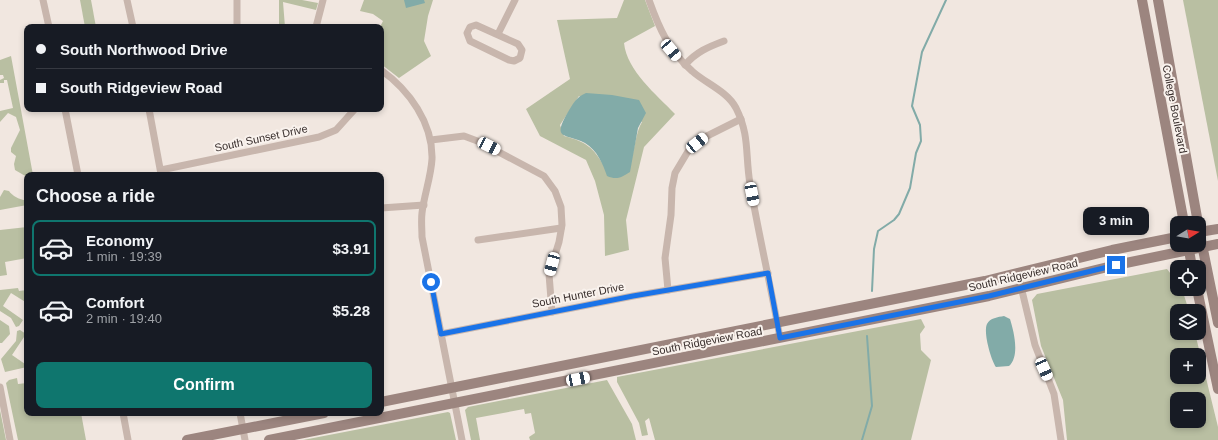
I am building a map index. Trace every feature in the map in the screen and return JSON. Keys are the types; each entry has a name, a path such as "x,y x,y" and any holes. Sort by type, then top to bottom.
{"main road":[{"name":"College Boulevard","path":"1142,0 1183,216"},
{"name":"College Boulevard","path":"1158,0 1197,216"},
{"path":"1206,231 1218,228"},
{"name":"South Ridgeview Road","path":"384,401 1018,274 1112,250 1170,238"},
{"name":"South Ridgeview Road","path":"1206,247 1218,244"},
{"name":"South Ridgeview Road","path":"269,440 1022,289 1171,252"},
{"path":"1203,252 1218,323"},
{"path":"1198,296 1218,389"},
{"path":"187,440 309,416"}],"street":[{"path":"43,0 47,24"},
{"path":"128,0 132,24"},
{"path":"237,0 237,24"},
{"path":"317,24 323,0"},
{"path":"498,34 515,0"},
{"path":"649,0 671,50 685,65 729,99 735,106 741,118 746,131 749,178 780,338"},
{"path":"476,25 498,34 520,45 522,53 518,59 509,60 472,43 467,36 470,27 476,25"},
{"path":"685,65 691,57 704,48 724,41"},
{"path":"384,73 399,84 414,101 426,124 431,140 432,158 430,177 424,205 422,237 462,440"},
{"path":"66,112 77,172"},
{"path":"150,112 161,172"},
{"name":"South Sunset Drive","path":"166,172 319,138 336,130 352,112"},
{"path":"668,290 665,258 675,173 690,148 704,138 741,118"},
{"path":"431,140 464,136 480,142 544,176 555,191 561,207 561,228 549,274 552,312"},
{"path":"384,208 424,205"},
{"path":"478,240 561,228"},
{"name":"South Hunter Drive","path":"441,334 668,290 768,273"},
{"path":"1018,274 1037,351 1054,394 1061,440"},
{"path":"0,387 10,440"},
{"path":"124,416 128,440"},
{"path":"240,416 245,440"}],"green space":[{"path":"80,0 91,0 95,24 84,24"},
{"path":"279,0 302,0 318,3 316,10 283,2 285,24 279,24"},
{"path":"364,0 433,0 428,16 424,41 431,56 399,78 384,66 384,24 382,24 383,21 373,14 360,11"},
{"path":"624,0 645,0 655,26 624,43 626,53 636,72 644,82 675,114 644,147 626,220 629,250 605,256 604,215 595,181 586,160 540,136 526,109 570,79 557,20 617,18","holes":["579,96 642,122 630,165 604,166 596,154 588,146 564,136 560,125"]},
{"path":"1183,0 1218,0 1218,181"},
{"path":"11,56 32,172 24,172 24,175 15,170 14,164 16,156 11,152 11,148 20,130 16,117 8,113 0,122 0,111 13,108 7,80 4,80 4,83 0,83 0,80 4,78 3,75 0,75 0,60"},
{"path":"4,190 9,191 12,195 24,200 24,206 0,210 0,197"},
{"path":"24,227 24,259 5,262 7,275 0,276 0,230"},
{"path":"1167,269 1170,273 1170,296 1184,296 1187,304 1170,304 1170,340 1197,340 1199,348 1170,348 1170,384 1206,384 1206,378 1218,427 1218,440 1067,440 1063,400 1041,346 1032,300 1037,294"},
{"path":"18,288 19,291 24,290 24,301 11,293 3,306 23,320 19,326 16,327 11,318 0,311 0,290"},
{"path":"921,319 925,327 920,334 921,350 931,360 911,440 655,440 649,418 645,421 648,435 642,436 639,423 617,382 617,377"},
{"path":"0,320 9,326 10,334 2,343 0,343"},
{"path":"20,330 24,333 24,337 12,355 24,363 24,368 5,372 1,359 16,341 17,331"},
{"path":"17,378 18,384 24,383 24,416 82,416 86,440 18,440 6,383 9,380"},
{"path":"607,380 632,424 636,440 530,440 529,437 535,433 531,413 525,414 524,409 476,418 480,440 471,440 465,410 468,407"},
{"path":"0,410 6,440 0,440"},
{"path":"448,412 450,413 456,440 303,440"}],"water":[{"path":"404,0 424,0 425,3 406,8"},
{"path":"586,93 612,95 639,100 646,113 638,128 630,172 621,177 613,178 607,176 593,149 585,143 563,135 561,132 563,121 572,106 577,99"},
{"path":"1004,316 1010,319 1012,324 1015,350 1012,362 1009,366 996,367 988,346 986,328 990,320"}],"waterway":[{"path":"872,291 874,249 878,231 894,220 899,214 910,188 916,153 921,141 920,125 912,106 922,52 946,0"},
{"path":"862,440 872,406 867,336"}],"route":[{"path":"431,282 441,334 633,296 768,273 780,338 1022,289 1116,265"}]}
